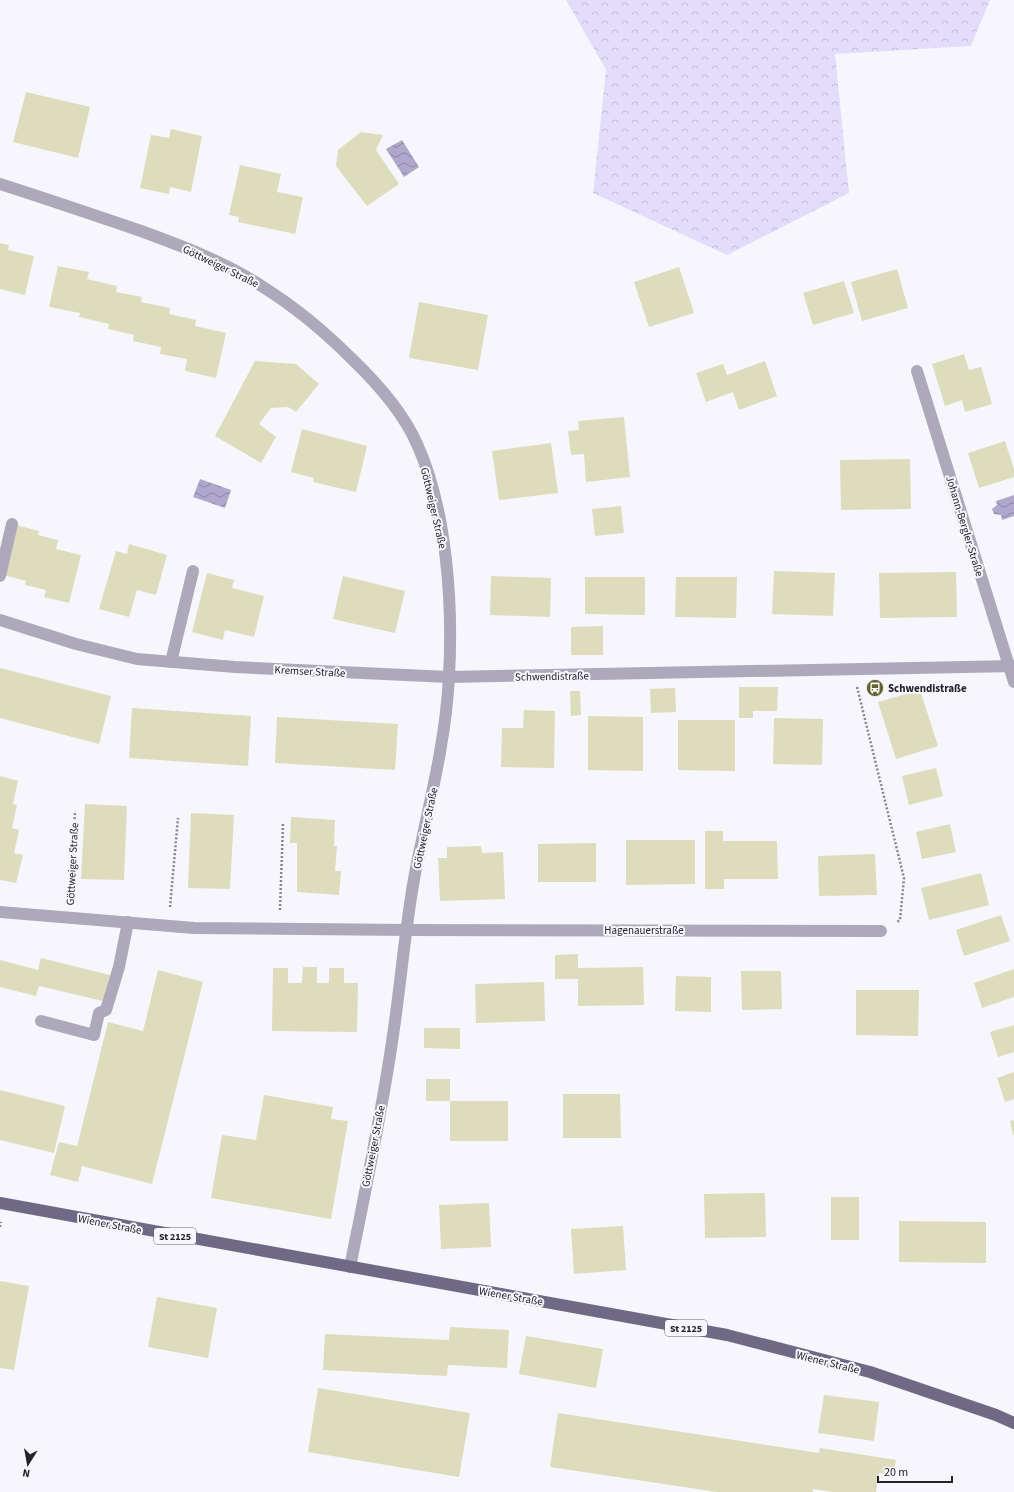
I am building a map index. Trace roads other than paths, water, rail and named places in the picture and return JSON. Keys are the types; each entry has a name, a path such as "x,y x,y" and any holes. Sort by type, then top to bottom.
{"main road":[{"name":"Wiener Straße","path":"0,1203 727,1335 870,1372 996,1415 1014,1423"}],"street":[{"name":"Göttweiger Straße","path":"0,184 168,241 215,261 262,286 304,316 367,373 396,408 416,442 428,474 440,523 446,561 450,645 445,723 432,801 416,870 392,1041 350,1267"},
{"name":"Johann-Bergler-Straße","path":"917,370 1011,666 1014,682"},
{"path":"0,576 12,524"},
{"path":"171,662 193,571"},
{"name":"Kremser Straße","path":"0,620 103,651 138,659 235,667 449,678"},
{"name":"Schwendistraße","path":"449,678 1011,666"},
{"name":"Göttweiger Straße","path":"0,912 194,928 407,930"},
{"path":"41,1021 94,1035 99,1014 106,1010 119,966 128,922"},
{"name":"Hagenauerstraße","path":"407,930 881,931"}],"water":[{"path":"402,140 419,167 404,177 386,149"},
{"path":"200,479 231,490 225,508 193,497"},
{"path":"1014,495 1014,516 1002,520 1001,515 994,514 992,509 997,505 996,501"}],"place":[{"name":"Schwendistraße","path":"875,688"}]}
